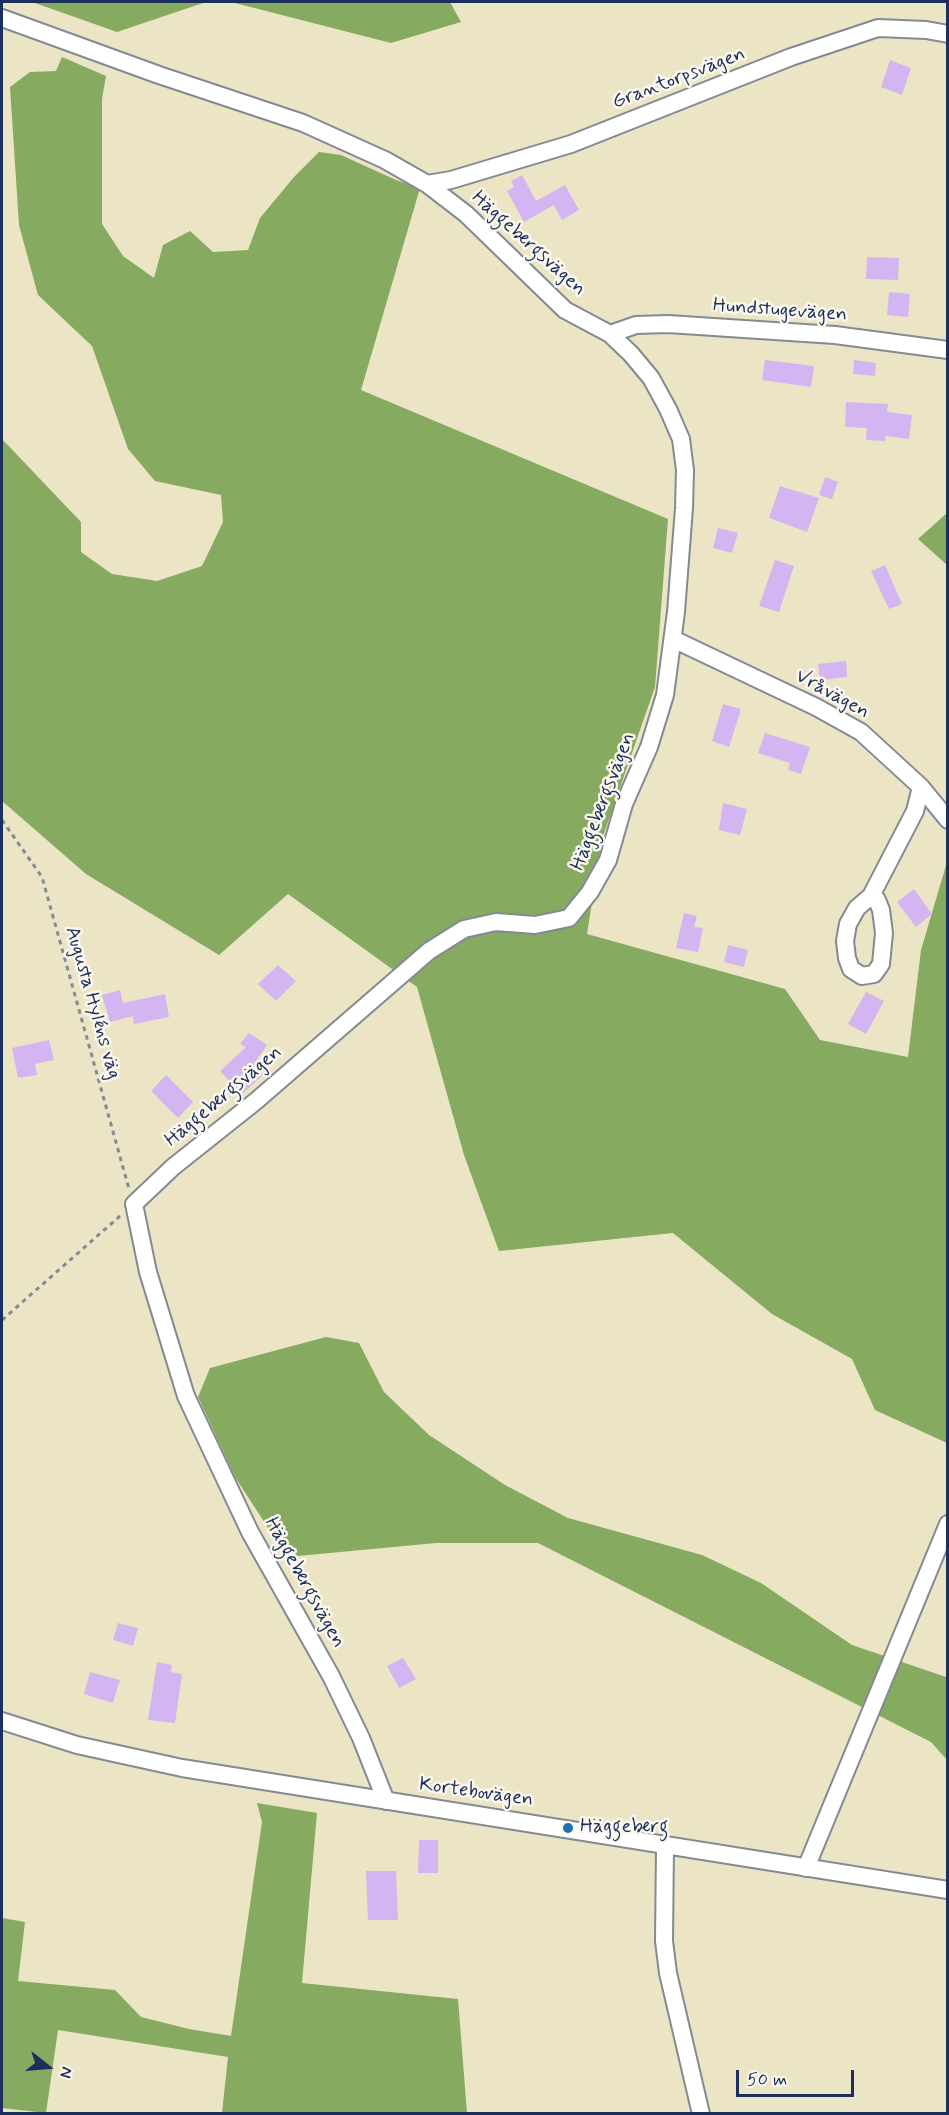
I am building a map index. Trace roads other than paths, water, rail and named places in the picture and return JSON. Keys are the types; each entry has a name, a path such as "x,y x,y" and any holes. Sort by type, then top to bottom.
{"street":[{"name":"Häggebergsvägen","path":"2,18 148,71 303,123 385,160 427,184 466,214 565,310 610,334 651,378 681,439 685,470 684,508 673,639 665,695 649,747 624,804 608,860 590,892 569,918 535,925 496,922 465,929 429,951 256,1101 173,1167 134,1204 148,1272 186,1396 250,1532 331,1676 361,1738 386,1802"},
{"name":"Grantorpsvägen","path":"427,184 451,180 571,144 791,57 878,28 926,30 948,34"},
{"name":"Hundstugevägen","path":"610,334 636,325 668,324 836,335 948,350"},
{"name":"Vråvägen","path":"673,639 816,707 861,732 921,787 948,820"},
{"path":"871,896 915,811 921,787"},
{"path":"806,1868 948,1524"},
{"name":"Kortebovägen","path":"2,1721 77,1745 182,1768 948,1890"},
{"path":"665,1846 664,1941 668,1973 702,2114"}],"place":[{"name":"Häggeberg","path":"568,1828"}]}
